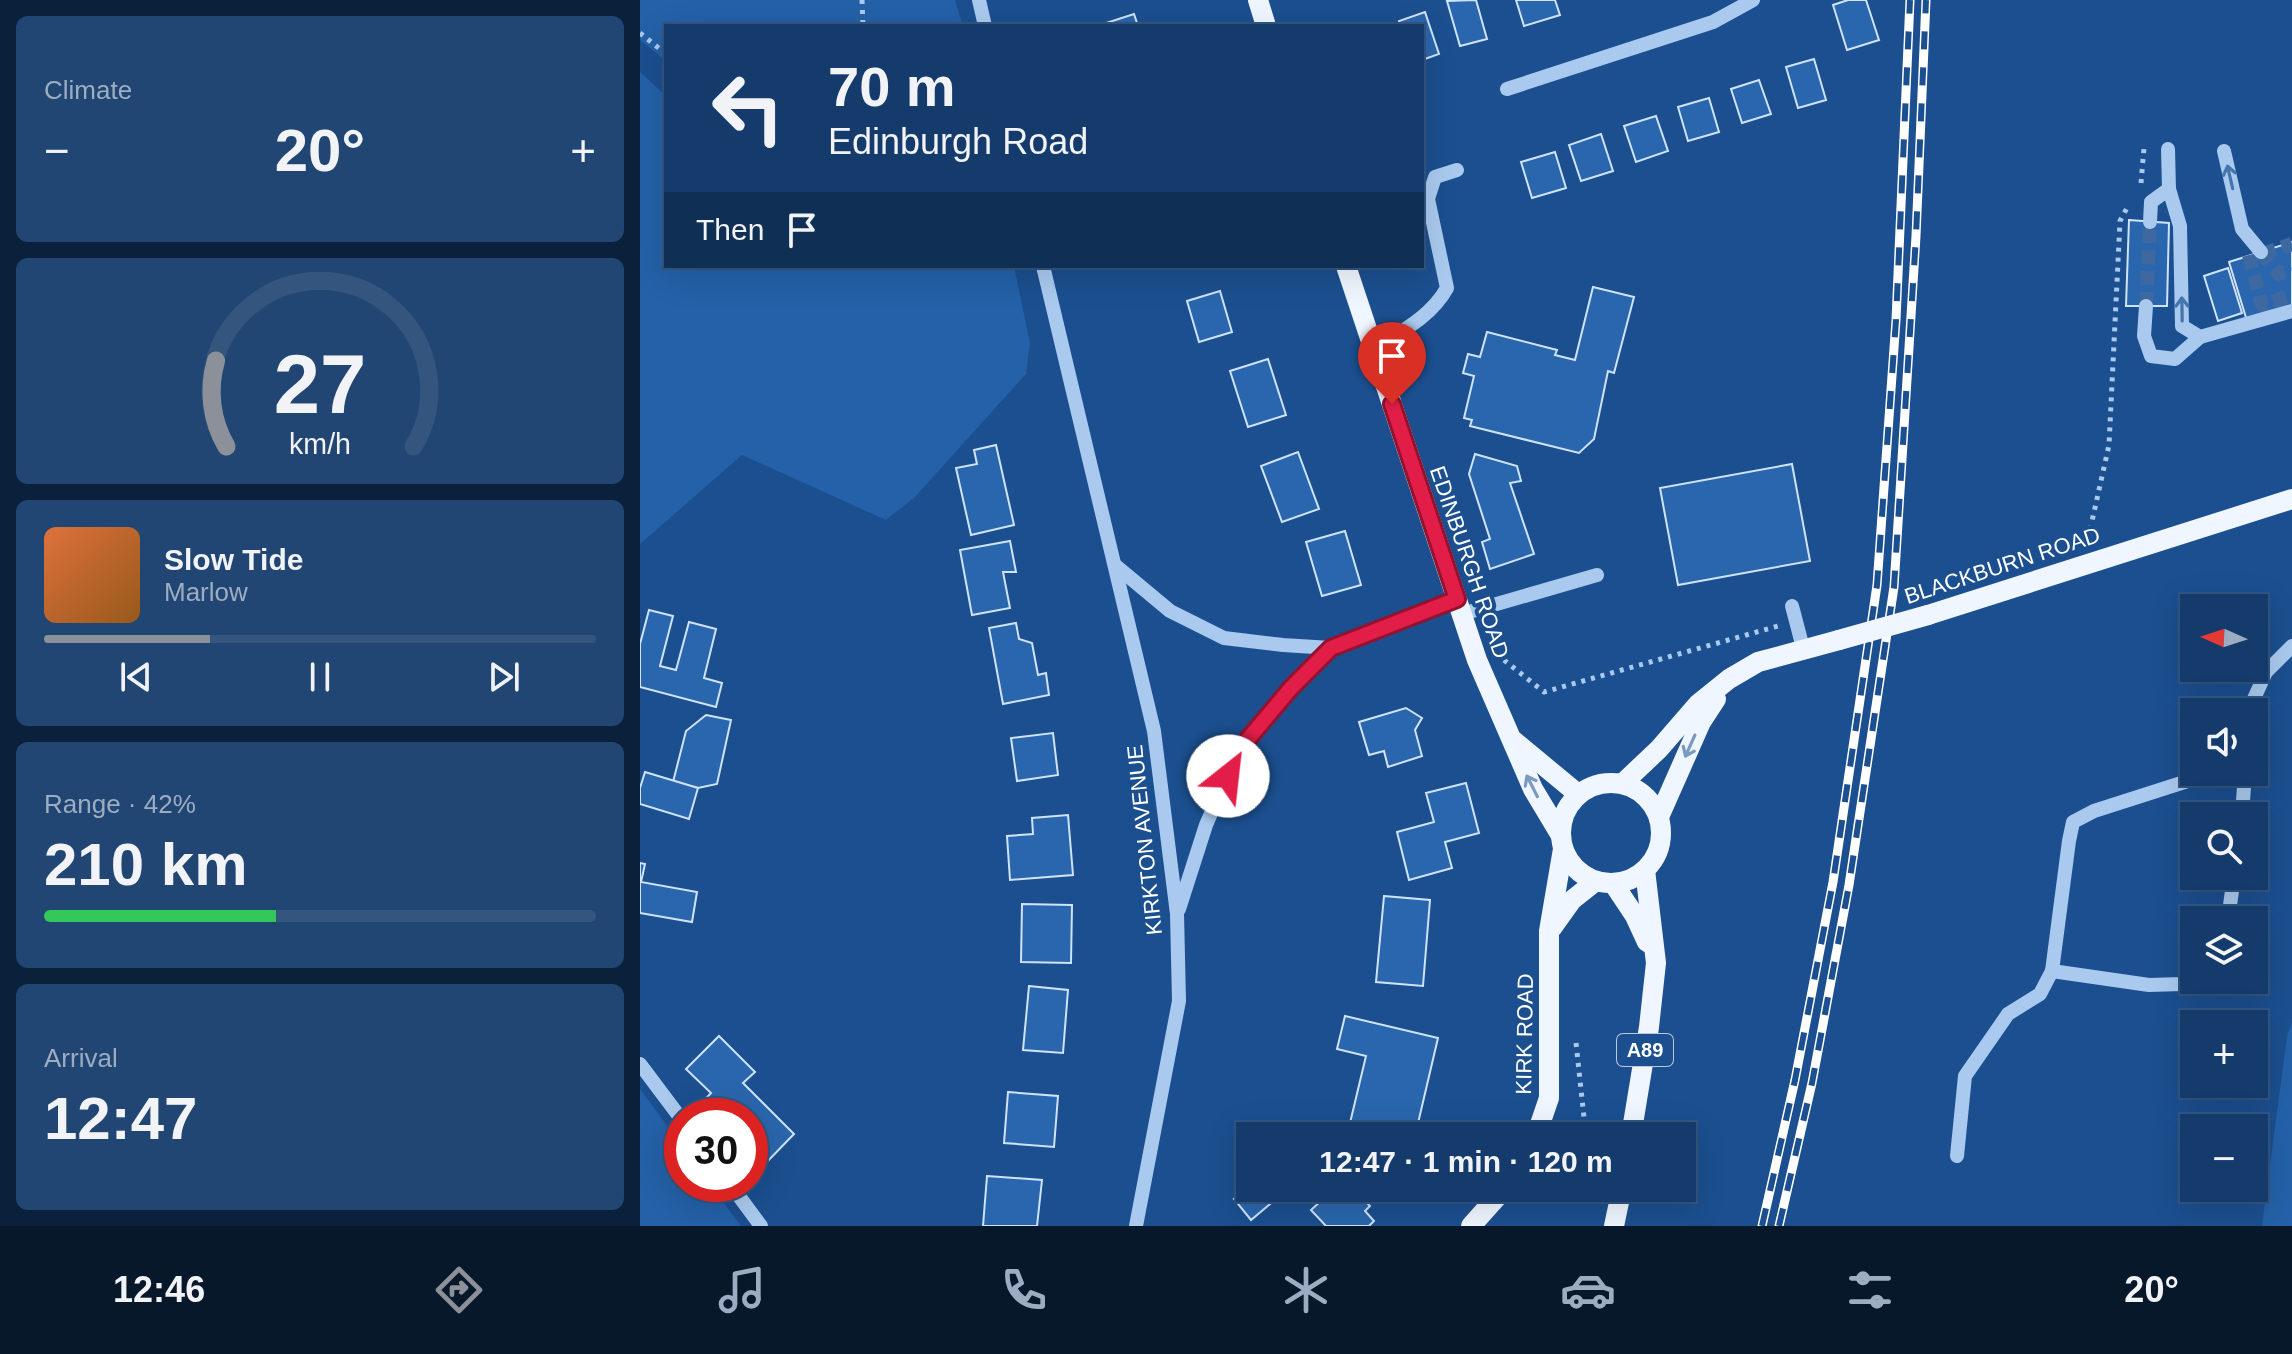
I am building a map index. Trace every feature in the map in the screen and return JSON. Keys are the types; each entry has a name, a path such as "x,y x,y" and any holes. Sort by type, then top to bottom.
{"main road":[{"path":"1258,0 1265,24"},
{"name":"EDINBURGH ROAD","path":"1347,268 1477,660 1533,789 1562,841"},
{"name":"BLACKBURN ROAD","path":"1622,784 1659,749 1698,704 1729,679 1758,662 1928,615 2292,499"},
{"name":"BLACKBURN ROAD","path":"1659,817 1701,722 1729,679"},
{"name":"EDINBURGH ROAD","path":"1509,735 1578,794"},
{"path":"1656,963 1635,916 1604,882 1580,873 1570,862 1562,841 1568,805 1578,794 1599,784 1622,784 1643,794 1659,817"},
{"name":"A89","path":"1633,1122 1656,963 1645,870 1660,846 1659,817"},
{"name":"KIRK ROAD","path":"1541,1122 1549,1098 1549,931 1562,841"},
{"path":"1549,931 1572,900 1604,882 1630,879 1645,870"},
{"path":"1471,1226 1495,1202"},
{"path":"1614,1226 1619,1202"}],"street":[{"path":"979,0 985,24"},
{"path":"1507,89 1713,22 1753,0"},
{"path":"2168,149 2169,189 2180,226 2182,326 2200,337"},
{"path":"2224,151 2242,229 2255,254"},
{"path":"1374,349 1422,318 1441,300 1447,288 1428,199 1435,177 1457,170"},
{"path":"2150,222 2151,202 2169,189"},
{"name":"KIRKTON AVENUE","path":"1043,268 1154,731 1177,914 1179,1001 1136,1226"},
{"path":"2146,306 2144,336 2151,356 2175,359 2200,337 2292,311"},
{"path":"1115,565 1170,611 1224,638 1331,648 1460,607 1597,575"},
{"path":"1794,613 1803,648"},
{"path":"2254,698 2266,672 2292,646"},
{"path":"1177,914 1206,825 1238,751 1291,688 1331,648"},
{"path":"1957,1156 1965,1076 2008,1014 2040,994 2052,971 2073,822 2094,811 2180,783"},
{"path":"2052,971 2149,985 2180,984"},
{"path":"640,1064 666,1098"},
{"path":"743,1202 761,1226"}],"path":[{"path":"862,0 863,24"},
{"path":"640,33 664,52"},
{"path":"2137,189 2143,178 2144,148"},
{"path":"2083,564 2109,445 2120,221 2132,200"},
{"path":"1477,660 1499,656 1544,692 1794,613"}],"shaded area":[{"path":"640,0 955,0 962,24 664,24 664,59 640,40"},
{"path":"640,72 664,94 664,268 1014,268 1030,343 1026,374 915,497 886,520 742,455 640,544"},
{"path":"2292,1022 2292,1226 2262,1226 2265,1202 2268,1202 2268,1180 2287,1036"},
{"path":"640,1089 664,1122 664,1202 723,1202 741,1226 640,1226"}],"building":[{"path":"1476,0 1487,39 1460,46 1447,1"},
{"path":"1516,0 1555,0 1560,15 1524,26"},
{"path":"1848,0 1866,0 1879,40 1847,50 1833,5"},
{"path":"1425,12 1439,54 1424,59 1424,24 1400,24 1399,21"},
{"path":"1134,14 1137,24 1103,24"},
{"path":"1814,59 1826,100 1798,108 1786,67"},
{"path":"1759,80 1771,114 1742,123 1731,89"},
{"path":"1709,98 1719,132 1688,141 1678,107"},
{"path":"1656,116 1668,151 1636,162 1624,126"},
{"path":"1601,134 1613,171 1581,181 1569,145"},
{"path":"1555,152 1566,188 1532,198 1521,162"},
{"path":"2129,220 2169,223 2167,306 2126,306"},
{"path":"2292,242 2292,307 2247,321 2229,262"},
{"path":"2228,268 2242,313 2218,321 2204,276"},
{"path":"1593,287 1634,297 1614,373 1608,371 1594,439 1579,453 1470,426 1472,420 1464,418 1474,376 1463,373 1468,354 1480,357 1487,332 1557,350 1555,355 1575,360"},
{"path":"1220,291 1232,332 1199,342 1187,301"},
{"path":"1268,359 1286,415 1248,427 1230,371"},
{"path":"996,445 1014,525 971,535 956,468 977,464 974,450"},
{"path":"1298,452 1319,509 1282,522 1261,466"},
{"path":"1475,454 1517,466 1521,481 1510,483 1534,554 1490,569 1482,542 1490,539 1469,474"},
{"path":"1792,464 1810,561 1678,585 1660,488"},
{"path":"1345,531 1361,585 1322,596 1306,542"},
{"path":"1010,541 1016,572 1003,572 1010,608 972,615 960,550"},
{"path":"649,610 673,616 660,666 676,670 689,622 716,629 704,678 722,683 716,707 640,687 640,644"},
{"path":"1016,623 1019,639 1032,643 1038,675 1046,673 1049,695 1003,704 989,628"},
{"path":"1406,708 1422,718 1415,730 1422,756 1388,767 1384,751 1369,755 1359,722"},
{"path":"706,715 731,720 717,784 698,788 673,782 686,731"},
{"path":"1053,733 1058,775 1017,781 1011,738"},
{"path":"645,772 698,788 689,819 640,804 640,788"},
{"path":"1466,783 1479,833 1445,842 1452,868 1409,880 1397,832 1434,822 1426,793"},
{"path":"1068,815 1073,875 1010,880 1007,836 1033,834 1032,818"},
{"path":"640,863 645,864 641,882 697,892 692,922 640,913"},
{"path":"1384,896 1430,900 1423,986 1376,982"},
{"path":"1022,904 1072,905 1071,963 1021,962"},
{"path":"1029,986 1068,990 1063,1053 1023,1050"},
{"path":"1345,1016 1438,1038 1418,1122 1350,1122 1366,1056 1337,1049"},
{"path":"719,1036 755,1072 743,1083 758,1098 706,1098 711,1093 686,1069"},
{"path":"1008,1092 1058,1096 1054,1147 1004,1143"},
{"path":"768,1108 794,1134 768,1161"},
{"path":"987,1176 1042,1180 1037,1226 983,1226"},
{"path":"1236,1202 1268,1202 1270,1204 1251,1220"},
{"path":"1320,1202 1366,1202 1370,1206 1365,1211 1374,1221 1369,1226 1326,1226 1311,1210"}],"tunnel":[{"path":"2146,306 2150,222"},
{"path":"2262,254 2292,244"},
{"path":"2261,252 2278,274 2292,270"},
{"path":"2249,255 2262,305 2292,295"}],"railway":[{"path":"1762,1226 1795,1080 1833,882 1877,585 1896,320 1910,0"},
{"path":"1779,1226 1812,1083 1849,885 1894,587 1916,236 1926,0"}],"route":[{"path":"1228,776 1238,751 1291,688 1331,648 1457,599 1392,404"}]}
